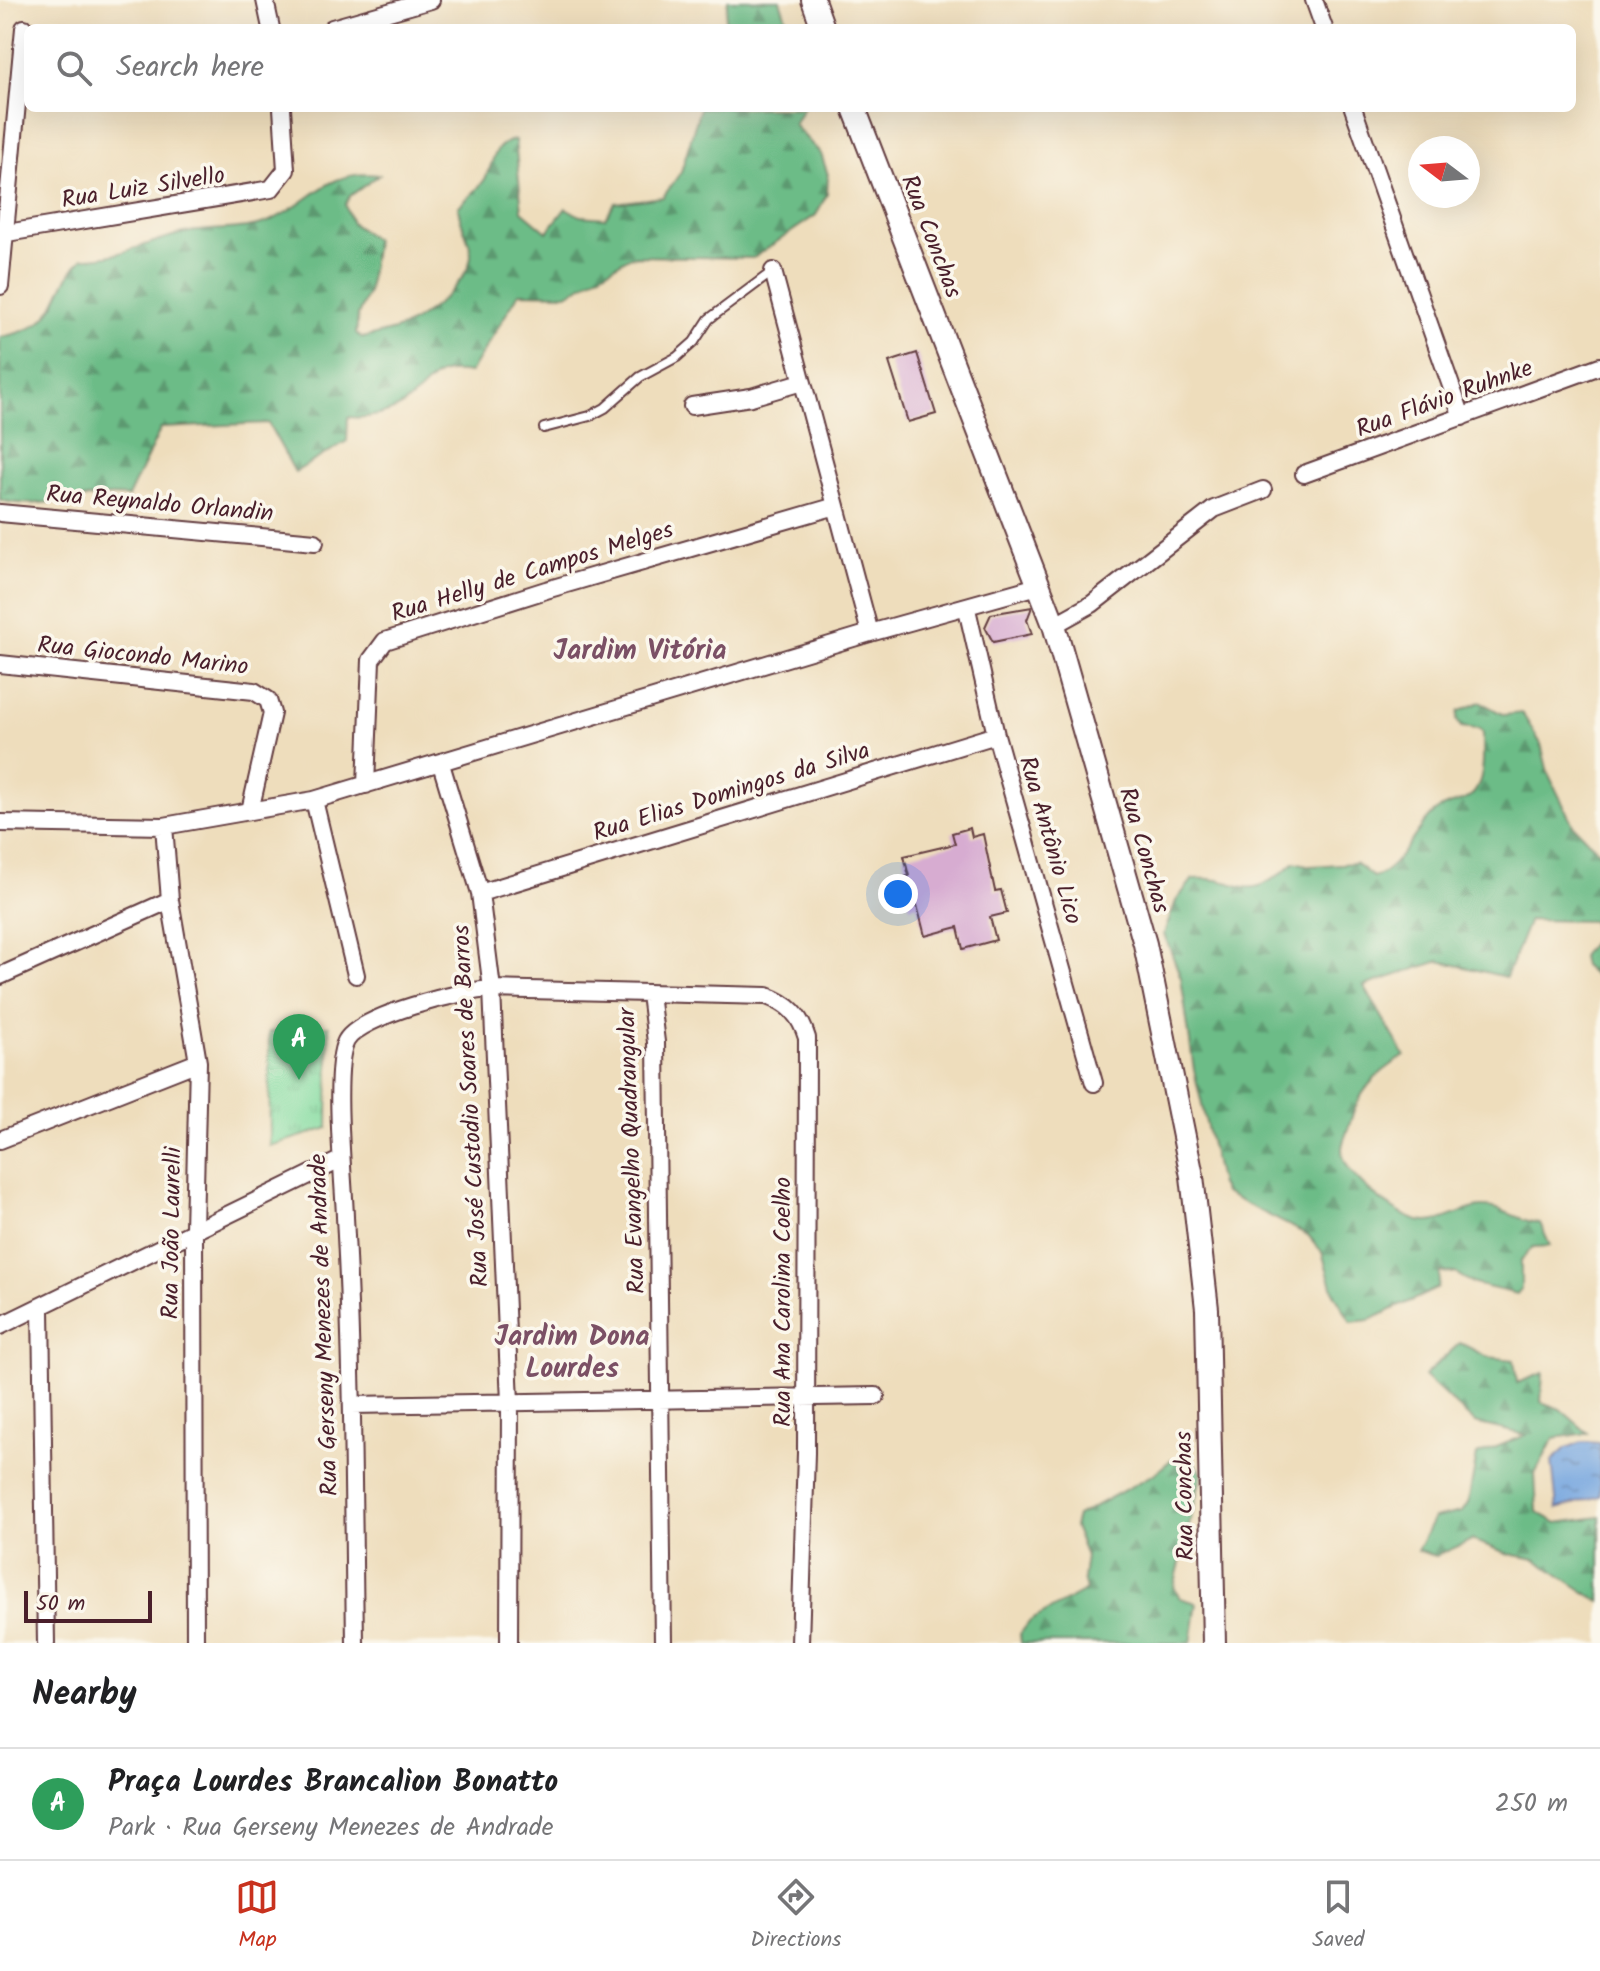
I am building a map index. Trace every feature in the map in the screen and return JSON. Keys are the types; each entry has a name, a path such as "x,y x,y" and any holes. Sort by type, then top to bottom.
{"main road":[{"path":"813,0 822,24"},
{"name":"Rua Conchas","path":"856,112 1054,625 1145,944 1192,1176 1207,1309 1214,1643"}],"street":[{"path":"265,0 270,24"},
{"path":"346,24 431,0"},
{"path":"1314,0 1323,24"},
{"path":"0,286 24,87"},
{"name":"Rua Luiz Silvello","path":"7,233 271,189 283,178 287,161 282,112"},
{"path":"1354,112 1462,417"},
{"path":"773,271 870,633"},
{"name":"Rua Flávio Ruhnke","path":"1304,474 1600,366"},
{"path":"692,406 751,397 802,382"},
{"path":"1054,625 1092,604 1214,509 1263,490"},
{"name":"Rua Helly de Campos Melges","path":"366,785 371,660 385,641 546,590 836,506"},
{"name":"Rua Reynaldo Orlandin","path":"0,513 315,542"},
{"path":"0,823 164,826 314,800 870,633 967,609 1038,586"},
{"name":"Rua Antônio Lico","path":"967,609 996,735 1094,1083"},
{"name":"Rua Giocondo Marino","path":"0,664 146,678 263,695 272,713 250,811"},
{"name":"Rua Elias Domingos da Silva","path":"480,893 996,735"},
{"name":"Rua José Custodio Soares de Barros","path":"441,764 480,893 492,989 510,1402 509,1643"},
{"path":"314,800 356,975"},
{"name":"Rua João Laurelli","path":"164,826 170,900 198,1062 194,1229 195,1643"},
{"path":"0,976 170,900"},
{"name":"Rua Ana Carolina Coelho","path":"374,1021 456,992 492,989 752,995 782,1001 802,1023 807,1038 806,1397 800,1643"},
{"name":"Rua Evangelho Quadrangular","path":"650,994 656,1042 663,1643"},
{"name":"Rua Gerseny Menezes de Andrade","path":"355,1643 352,1405 340,1160 343,1048 355,1030 374,1021"},
{"path":"0,1140 198,1062"},
{"path":"0,1326 41,1309 194,1229 340,1160"},
{"path":"41,1309 46,1643"},
{"path":"352,1405 876,1396"}],"lane":[{"path":"544,428 590,416 605,408 640,377 677,357 694,342 709,319 773,271"}],"green space":[{"path":"728,0 780,0 788,24 725,24"},
{"path":"699,112 801,112 794,125 821,154 828,175 827,194 816,215 753,258 631,256 567,294 519,293 470,373 440,374 407,402 387,413 348,417 347,441 295,472 268,423 161,428 128,497 47,503 0,500 0,337 21,332 46,316 83,258 124,252 190,232 261,224 285,213 333,182 361,174 379,175 350,196 345,205 352,223 375,240 368,293 358,315 356,334 363,338 395,330 414,321 446,296 463,276 471,255 458,207 482,183 498,150 507,142 515,140 522,211 547,232 566,208 580,216 605,218 615,203 663,197 681,172"},
{"path":"1480,702 1504,715 1522,713 1541,744 1548,773 1573,825 1600,853 1600,981 1583,966 1581,956 1597,936 1593,921 1529,920 1506,977 1439,961 1364,986 1405,1056 1376,1077 1363,1093 1342,1149 1344,1159 1359,1181 1406,1216 1432,1222 1473,1208 1489,1207 1540,1223 1550,1246 1533,1247 1521,1260 1521,1289 1517,1294 1474,1284 1455,1273 1440,1272 1438,1288 1370,1320 1351,1322 1334,1293 1322,1252 1308,1235 1224,1193 1220,1185 1194,1070 1181,978 1164,934 1176,901 1193,879 1253,887 1277,876 1295,862 1311,866 1355,863 1373,877 1391,867 1427,819 1440,809 1469,797 1477,788 1482,768 1483,733 1479,729 1461,727 1457,720 1458,712"},
{"path":"329,1026 328,1128 270,1146 269,1032"},
{"path":"1460,1343 1488,1357 1514,1360 1517,1383 1543,1373 1541,1402 1560,1409 1588,1433 1554,1438 1535,1474 1537,1512 1557,1523 1600,1517 1600,1602 1535,1559 1509,1554 1472,1540 1436,1556 1417,1551 1434,1518 1462,1512 1468,1503 1477,1455 1526,1435 1475,1423 1424,1376"},
{"path":"1171,1460 1192,1460 1202,1473 1174,1587 1180,1598 1197,1603 1191,1643 1021,1643 1020,1634 1030,1621 1086,1590 1083,1579 1086,1556 1074,1527 1077,1516 1154,1474"}],"water":[{"path":"1582,1442 1600,1443 1600,1496 1557,1509 1552,1461 1566,1448"}],"building":[{"path":"917,353 936,414 908,422 889,362"},
{"path":"1032,607 1027,620 1032,634 993,642 985,627 991,614"},
{"path":"970,828 972,837 983,834 995,891 1001,890 1007,913 990,917 996,940 963,949 958,927 925,936 917,905 910,907 903,877 909,876 904,856 955,844 952,833"}],"place":[{"name":"Praça Lourdes Brancalion Bonatto","path":"299,1080"}],"district":[{"name":"Jardim Vitória","path":"640,649"},
{"name":"Jardim Dona Lourdes","path":"572,1351"}]}
